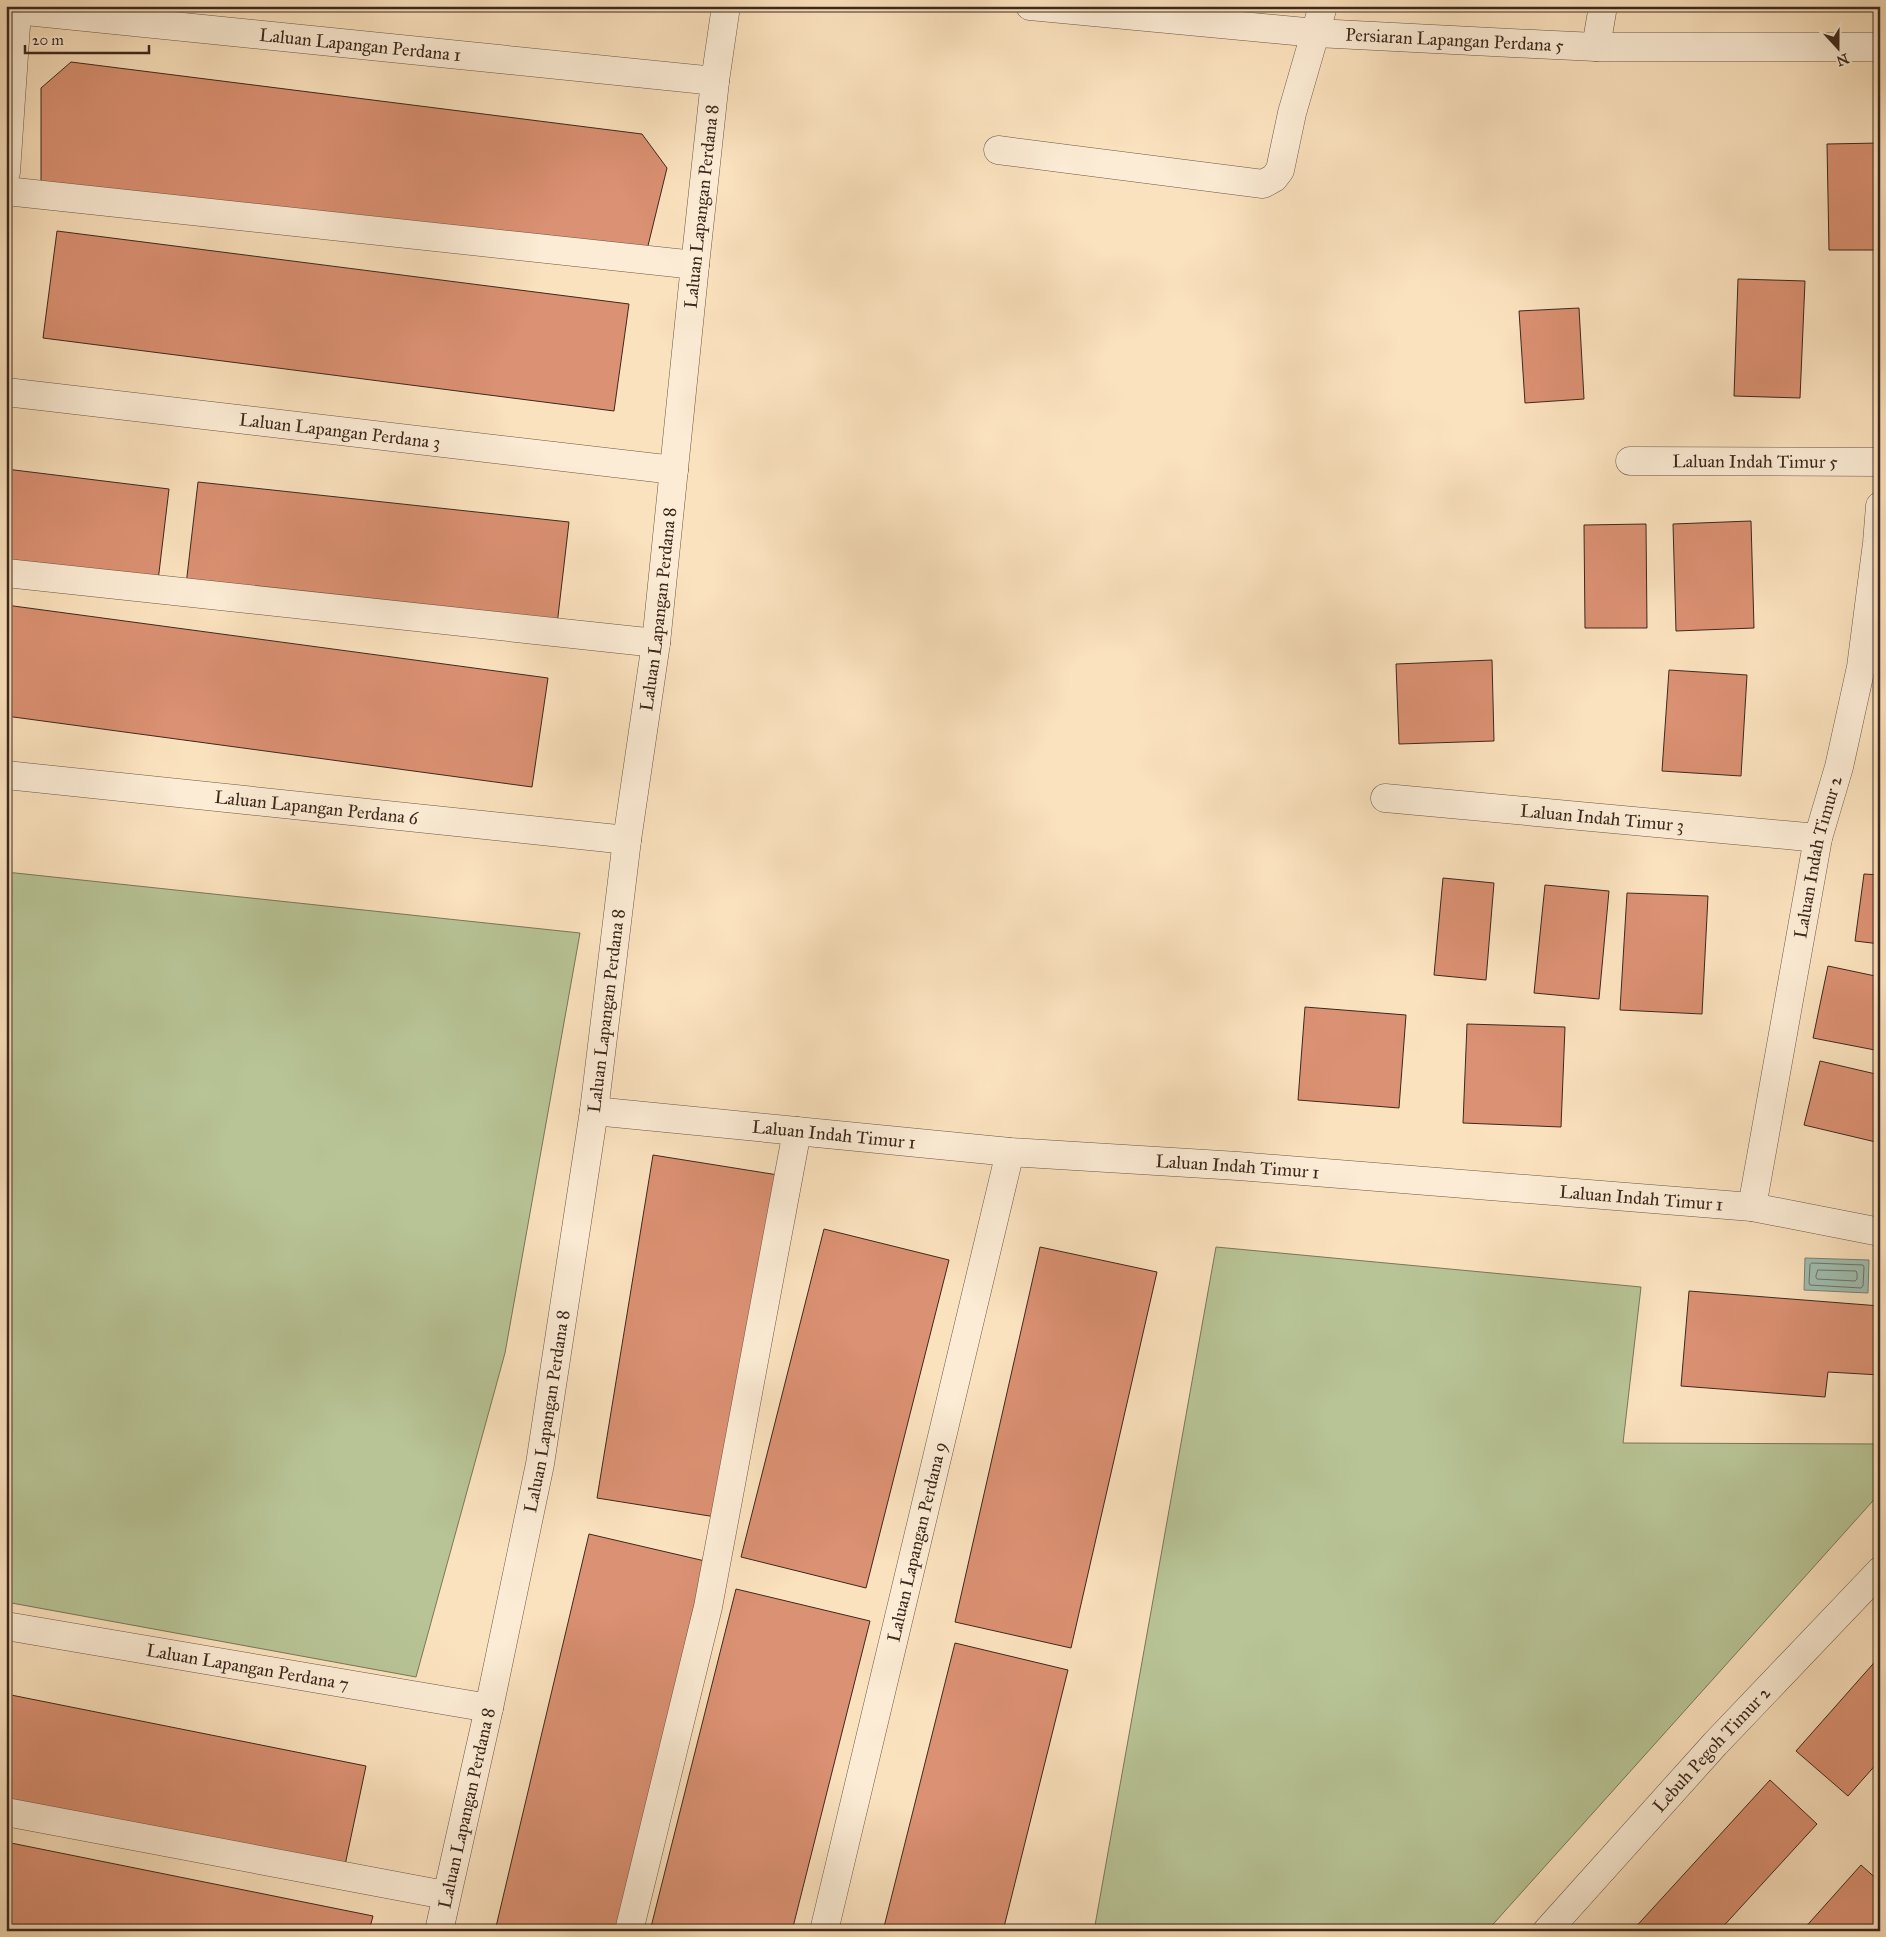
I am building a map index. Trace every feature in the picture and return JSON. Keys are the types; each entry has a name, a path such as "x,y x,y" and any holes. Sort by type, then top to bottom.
{"street":[{"name":"Laluan Lapangan Perdana 8","path":"439,1931 489,1708 540,1464 594,1111 627,840 656,643 715,81 726,6"},
{"name":"Persiaran Lapangan Perdana 5","path":"1030,6 1316,33 1596,47 1880,47"},
{"path":"998,150 1263,184 1274,178 1280,170 1292,113 1323,6"},
{"path":"1596,47 1603,6"},
{"name":"Laluan Lapangan Perdana 1","path":"12,10 715,81"},
{"path":"6,172 12,10"},
{"path":"6,191 695,265"},
{"name":"Laluan Lapangan Perdana 3","path":"6,392 674,470"},
{"name":"Laluan Indah Timur 5","path":"1630,461 1880,462"},
{"name":"Laluan Indah Timur 2","path":"1752,1207 1818,838 1839,767 1860,667 1880,506"},
{"path":"6,572 656,643"},
{"name":"Laluan Lapangan Perdana 6","path":"6,775 627,840"},
{"name":"Laluan Indah Timur 3","path":"1385,798 1818,838"},
{"name":"Laluan Indah Timur 1","path":"594,1111 1010,1152 1238,1166 1752,1207 1880,1232"},
{"path":"629,1931 708,1607 796,1131"},
{"name":"Laluan Lapangan Perdana 9","path":"824,1931 1010,1152"},
{"name":"Lebuh Pegoh Timur 2","path":"1547,1931 1715,1744 1880,1571"},
{"name":"Laluan Lapangan Perdana 7","path":"6,1626 489,1708"},
{"path":"6,1812 446,1896"}],"green space":[{"path":"6,872 580,933 505,1353 416,1677 6,1602"},
{"path":"1216,1247 1641,1287 1623,1443 1880,1444 1880,1493 1487,1931 1094,1931"}],"water":[{"path":"1805,1258 1869,1260 1868,1293 1804,1290"}],"building":[{"path":"71,62 642,134 667,168 645,258 41,185 41,88"},
{"path":"1880,143 1880,250 1829,250 1827,144"},
{"path":"57,231 629,304 614,411 43,338"},
{"path":"1738,279 1805,281 1800,398 1734,396"},
{"path":"1579,308 1584,399 1525,403 1519,311"},
{"path":"6,469 169,489 158,581 6,562"},
{"path":"198,482 569,522 557,625 186,585"},
{"path":"1751,521 1754,628 1676,631 1673,524"},
{"path":"1646,524 1647,628 1585,628 1584,525"},
{"path":"6,605 548,678 532,787 6,716"},
{"path":"1492,660 1494,741 1399,744 1396,664"},
{"path":"1669,670 1747,675 1741,776 1662,771"},
{"path":"1864,874 1880,875 1880,944 1855,941"},
{"path":"1443,878 1494,883 1486,980 1434,975"},
{"path":"1545,885 1609,891 1599,999 1534,993"},
{"path":"1627,893 1708,896 1702,1014 1620,1010"},
{"path":"1828,966 1880,977 1880,1051 1813,1038"},
{"path":"1305,1007 1406,1015 1399,1108 1298,1100"},
{"path":"1467,1024 1565,1027 1561,1127 1463,1123"},
{"path":"1820,1061 1880,1075 1880,1143 1804,1125"},
{"path":"653,1155 778,1175 722,1518 597,1498"},
{"path":"824,1229 949,1260 866,1588 741,1557"},
{"path":"1040,1247 1157,1272 1071,1648 955,1622"},
{"path":"1689,1291 1880,1306 1880,1375 1828,1372 1825,1397 1681,1386"},
{"path":"589,1534 705,1561 617,1931 495,1931"},
{"path":"736,1589 870,1621 792,1931 650,1931"},
{"path":"955,1643 1068,1670 1003,1931 883,1931"},
{"path":"1880,1656 1880,1760 1848,1796 1796,1751"},
{"path":"6,1694 366,1766 344,1870 6,1803"},
{"path":"1770,1780 1817,1824 1719,1931 1632,1931"},
{"path":"6,1842 373,1916 369,1931 6,1931"},
{"path":"1861,1865 1880,1882 1880,1931 1802,1931"}]}
